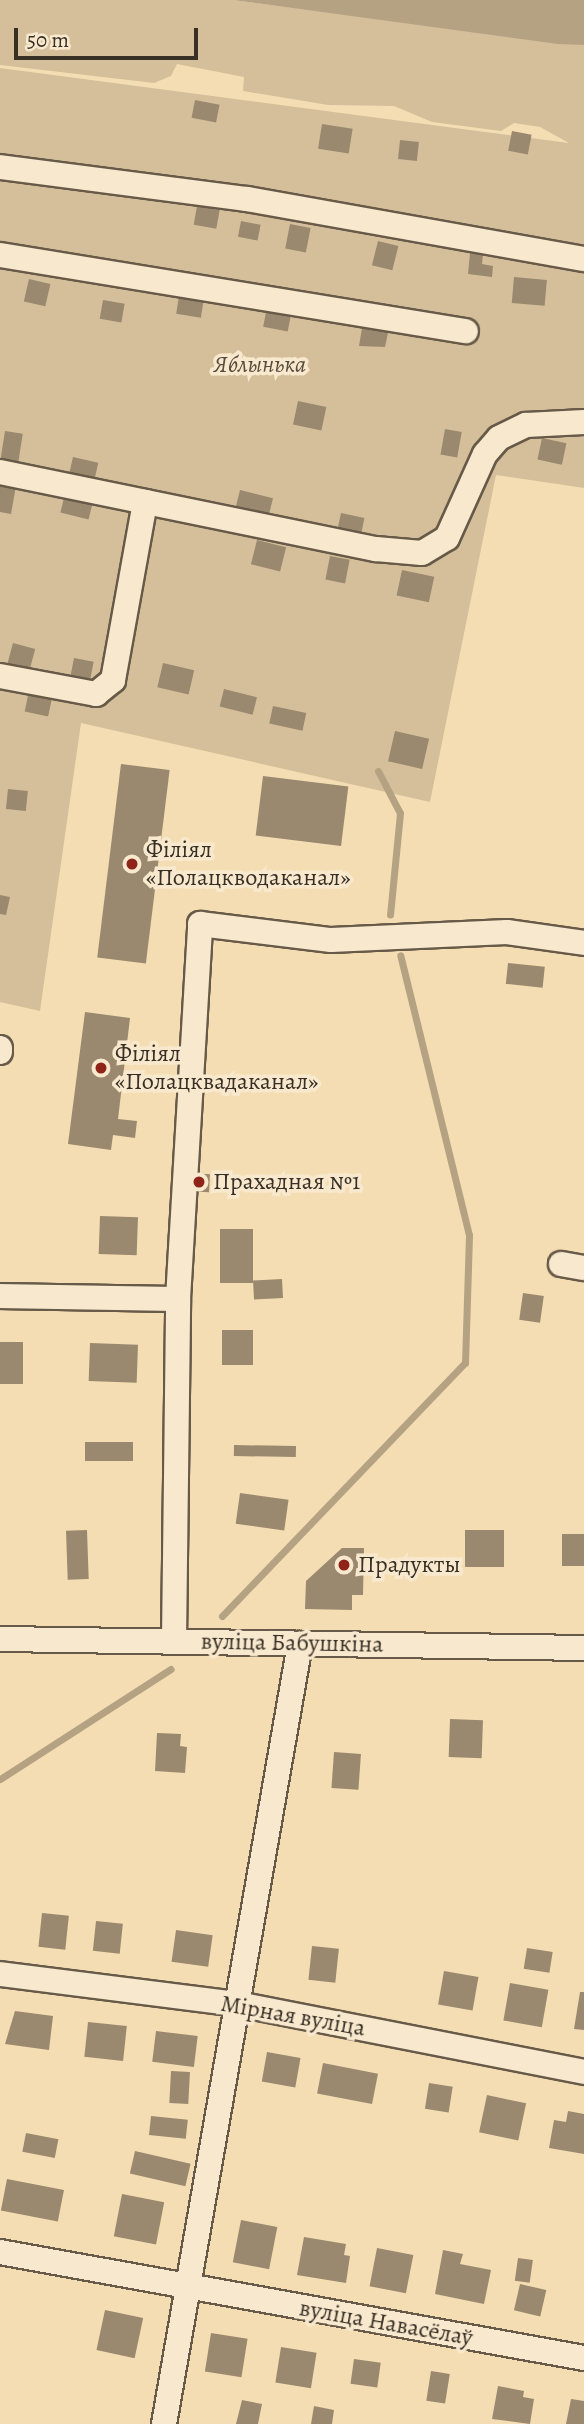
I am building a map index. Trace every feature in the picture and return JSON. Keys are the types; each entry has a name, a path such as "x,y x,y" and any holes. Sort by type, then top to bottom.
{"street":[{"path":"0,167 247,199 584,259"},
{"path":"0,255 466,331"},
{"path":"0,472 376,550 422,553 447,538 485,454 499,438 526,425 584,422"},
{"path":"0,676 96,694 113,680 145,502"},
{"path":"174,1641 178,1299 200,924 331,940 507,932 584,943"},
{"path":"0,1296 178,1299"},
{"name":"вуліца Бабушкіна","path":"0,1639 584,1648"},
{"path":"164,2424 300,1644"},
{"name":"Мірная вуліца","path":"0,1974 238,2004 584,2072"},
{"name":"вуліца Навасёлаў","path":"0,2252 584,2358"}],"green space":[{"name":"Яблынька","path":"0,0 233,0 584,45 584,488 496,475 430,802 81,723 40,1011 0,1002 0,68 569,143 540,127 514,123 501,131 432,122 394,106 328,105 243,91 244,77 177,64 171,76 154,83 0,65"}],"shaded area":[{"path":"233,0 584,0 584,45 558,44"}],"building":[{"path":"195,100 220,105 216,122 192,118"},
{"path":"322,124 353,129 349,154 318,149"},
{"path":"512,131 532,135 528,154 508,151"},
{"path":"400,140 419,142 417,161 398,159"},
{"path":"197,206 220,210 216,229 194,225"},
{"path":"241,221 261,225 258,241 238,237"},
{"path":"290,224 311,228 306,253 285,249"},
{"path":"378,241 398,246 392,270 372,265"},
{"path":"470,253 483,255 482,264 493,266 492,277 468,274"},
{"path":"514,277 547,280 545,306 512,303"},
{"path":"29,279 50,284 45,306 24,301"},
{"path":"179,296 204,300 201,318 176,314"},
{"path":"103,300 125,304 121,323 100,319"},
{"path":"267,307 292,312 288,331 263,327"},
{"path":"363,322 388,333 385,347 359,346"},
{"path":"298,401 326,407 321,431 293,424"},
{"path":"445,429 462,432 457,458 440,455"},
{"path":"5,431 23,434 18,465 0,463"},
{"path":"542,438 566,443 562,465 537,460"},
{"path":"73,457 98,463 94,483 68,477"},
{"path":"0,477 17,480 11,514 0,512"},
{"path":"240,490 273,498 268,518 235,509"},
{"path":"64,498 92,505 89,520 60,513"},
{"path":"341,513 364,518 361,533 338,528"},
{"path":"257,540 286,547 280,572 251,564"},
{"path":"330,556 350,560 345,583 325,580"},
{"path":"402,570 434,577 429,602 397,595"},
{"path":"13,643 35,649 28,675 6,669"},
{"path":"74,658 94,662 90,682 70,679"},
{"path":"163,663 194,670 189,695 157,687"},
{"path":"224,689 257,697 253,715 220,706"},
{"path":"29,691 52,696 48,717 25,712"},
{"path":"273,706 306,713 303,731 269,724"},
{"path":"395,731 429,739 422,769 388,761"},
{"name":"Філіял «Полацкводаканал»","path":"121,764 170,770 146,964 97,958"},
{"name":"Філіял «Полацкводаканал»","path":"263,776 348,786 341,846 256,836"},
{"path":"8,789 28,791 26,811 6,809"},
{"path":"0,895 10,897 6,915 0,914"},
{"path":"508,963 545,967 543,988 506,984"},
{"name":"Філіял «Полацквадаканал»","path":"85,1012 130,1018 118,1119 137,1121 135,1138 113,1135 111,1150 68,1144"},
{"name":"Прахадная №1","path":"188,1173 210,1174 209,1192 187,1191"},
{"path":"100,1216 138,1217 137,1255 99,1254"},
{"path":"220,1229 253,1229 253,1283 220,1283"},
{"path":"282,1279 283,1298 254,1299 253,1281"},
{"path":"523,1293 544,1296 540,1323 519,1320"},
{"path":"222,1330 253,1330 253,1365 222,1365"},
{"path":"0,1342 23,1342 23,1384 0,1384"},
{"path":"90,1343 138,1345 137,1383 89,1381"},
{"path":"85,1442 133,1442 133,1461 85,1461"},
{"path":"234,1445 296,1446 296,1457 234,1456"},
{"path":"240,1493 289,1500 284,1531 236,1524"},
{"path":"87,1530 89,1579 68,1580 66,1531"},
{"path":"465,1530 504,1530 504,1567 465,1567"},
{"path":"562,1534 584,1534 584,1566 562,1566"},
{"name":"Прадукты","path":"342,1548 364,1548 363,1595 352,1595 352,1610 305,1609 306,1581"},
{"path":"450,1719 483,1720 482,1758 449,1757"},
{"path":"157,1733 181,1734 180,1746 187,1747 185,1773 155,1771"},
{"path":"334,1752 361,1754 358,1790 331,1788"},
{"path":"42,1913 69,1916 65,1950 38,1947"},
{"path":"96,1921 123,1924 120,1954 93,1951"},
{"path":"176,1930 213,1935 208,1967 172,1962"},
{"path":"312,1946 339,1949 335,1983 308,1980"},
{"path":"527,1948 553,1952 549,1973 524,1969"},
{"path":"444,1971 478,1977 473,2011 438,2004"},
{"path":"510,1983 548,1990 542,2027 503,2020"},
{"path":"580,1992 584,1992 584,2030 574,2029"},
{"path":"15,2011 53,2016 49,2050 5,2044"},
{"path":"88,2022 127,2026 123,2061 84,2057"},
{"path":"156,2031 198,2036 194,2067 152,2062"},
{"path":"267,2052 300,2058 295,2087 262,2082"},
{"path":"323,2063 378,2074 372,2104 317,2093"},
{"path":"171,2071 190,2072 188,2104 169,2103"},
{"path":"429,2083 453,2087 449,2112 425,2109"},
{"path":"487,2095 526,2103 518,2140 479,2132"},
{"path":"568,2111 584,2114 584,2154 549,2148 554,2120 566,2122"},
{"path":"151,2116 188,2120 186,2139 149,2135"},
{"path":"26,2133 58,2139 55,2158 22,2152"},
{"path":"135,2151 191,2164 185,2186 130,2173"},
{"path":"7,2179 64,2190 58,2221 1,2210"},
{"path":"122,2194 164,2202 156,2244 114,2236"},
{"path":"241,2220 277,2227 269,2269 233,2262"},
{"path":"304,2237 346,2244 344,2255 350,2256 346,2283 297,2275"},
{"path":"377,2248 413,2255 406,2293 370,2286"},
{"path":"443,2250 463,2254 460,2264 491,2270 484,2304 435,2294"},
{"path":"518,2258 533,2260 530,2283 515,2281"},
{"path":"520,2284 546,2290 540,2316 514,2310"},
{"path":"105,2310 143,2318 135,2358 96,2350"},
{"path":"211,2333 248,2339 241,2377 205,2372"},
{"path":"281,2347 317,2353 311,2388 275,2383"},
{"path":"354,2359 381,2363 377,2388 351,2384"},
{"path":"431,2371 450,2374 445,2404 426,2401"},
{"path":"498,2386 524,2391 523,2397 534,2399 530,2424 492,2419"},
{"path":"571,2399 584,2401 584,2424 566,2424"},
{"path":"242,2400 262,2404 258,2424 236,2424"},
{"path":"314,2406 334,2410 332,2424 311,2424"}],"waterway":[{"path":"378,771 400,813 390,915"},
{"path":"222,1616 465,1363 469,1235 400,955"},
{"path":"0,1779 171,1669"}],"place":[{"name":"Філіял «Полацкводаканал»","path":"132,864"},
{"name":"Філіял «Полацквадаканал»","path":"101,1068"},
{"name":"Прахадная №1","path":"199,1182"},
{"name":"Прадукты","path":"344,1565"}]}
